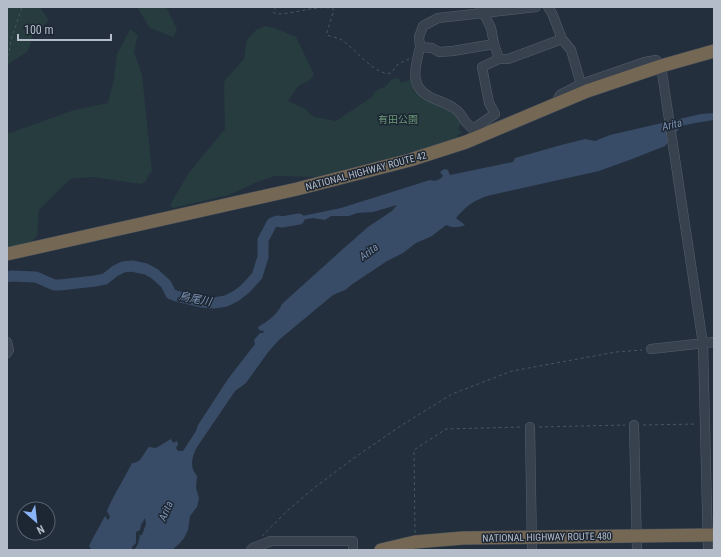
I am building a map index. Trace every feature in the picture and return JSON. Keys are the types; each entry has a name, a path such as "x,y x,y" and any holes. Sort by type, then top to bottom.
{"highway":[{"name":"NATIONAL HIGHWAY ROUTE 42","path":"7,254 297,189 410,160 466,142 477,132 554,106 587,92 661,66 714,51"},
{"name":"NATIONAL HIGHWAY ROUTE 480","path":"381,550 463,538 711,535"}],"street":[{"path":"536,7 498,12 481,10 438,18 427,23 423,26 419,37 420,47 414,72 415,78 422,91 428,96 454,107 477,132 494,114 489,103 482,67 499,59 508,59 562,39"},
{"path":"548,7 552,13 562,39 571,50 581,84"},
{"path":"481,10 490,28 499,59"},
{"path":"420,47 432,48 439,52 494,44"},
{"path":"554,106 560,95 581,84 645,62 656,60 661,66 703,344 711,535 708,550"},
{"path":"7,342 9,350 7,353"},
{"path":"651,349 714,342"},
{"path":"634,425 637,550"},
{"path":"530,427 532,550"},
{"path":"251,550 271,541 353,541 353,550"}],"path":[{"path":"7,56 9,54 11,40 22,7"},
{"path":"276,7 273,12 276,14 286,14 312,8 332,8 334,10 327,35 341,40 364,61 383,73 391,73 398,64 418,57"},
{"path":"262,536 287,511 354,458 402,424 452,394 512,371 616,352 651,349"}],"green space":[{"path":"7,7 40,7 49,21 33,34 28,51 7,65"},
{"path":"137,7 166,7 177,29 173,37 150,28"},
{"name":"有田公園","path":"265,26 296,37 314,74 310,80 298,86 288,101 304,108 314,117 336,121 372,97 377,90 385,87 392,79 398,78 401,83 411,79 417,91 456,112 463,121 458,129 462,133 457,135 458,137 450,142 316,177 275,176 257,182 229,195 173,208 170,205 188,174 225,129 225,80 244,59 247,40 256,30"},
{"path":"130,29 138,35 134,52 142,75 152,171 146,181 141,184 93,177 70,179 39,210 37,236 30,243 7,250 7,134 74,110 108,103 114,79 117,54"}],"water":[{"name":"Arita","path":"714,113 714,120 681,126 665,146 632,159 599,171 487,196 477,200 466,207 456,218 465,225 460,227 451,227 446,225 432,236 416,243 403,253 387,261 345,290 333,295 280,339 269,351 246,383 235,391 197,447 192,466 194,473 197,476 196,488 199,498 197,507 190,516 188,530 180,543 172,550 133,550 139,542 140,535 142,535 146,524 145,518 140,530 136,532 136,543 132,547 132,550 92,550 89,546 105,516 108,520 110,517 107,511 132,463 140,460 149,447 156,448 171,439 173,443 177,441 178,444 176,448 178,451 183,451 228,379 255,344 254,340 260,333 263,333 264,331 259,330 258,327 272,317 282,304 344,248 368,227 392,211 397,205 373,212 357,213 349,216 331,216 325,220 313,218 302,220 294,224 283,223 288,219 341,208 430,180 434,181 443,176 440,172 444,169 448,170 450,175 513,162 515,158 585,139 595,141 610,135 701,114"}],"waterway":[{"name":"鳥尾川","path":"7,277 36,277 54,285 60,285 105,279 123,267 132,266 146,269 155,274 166,284 171,294 176,296 201,302 214,303 226,301 245,289 257,276 263,257 263,240 272,223 277,221 282,222 299,219"}]}
